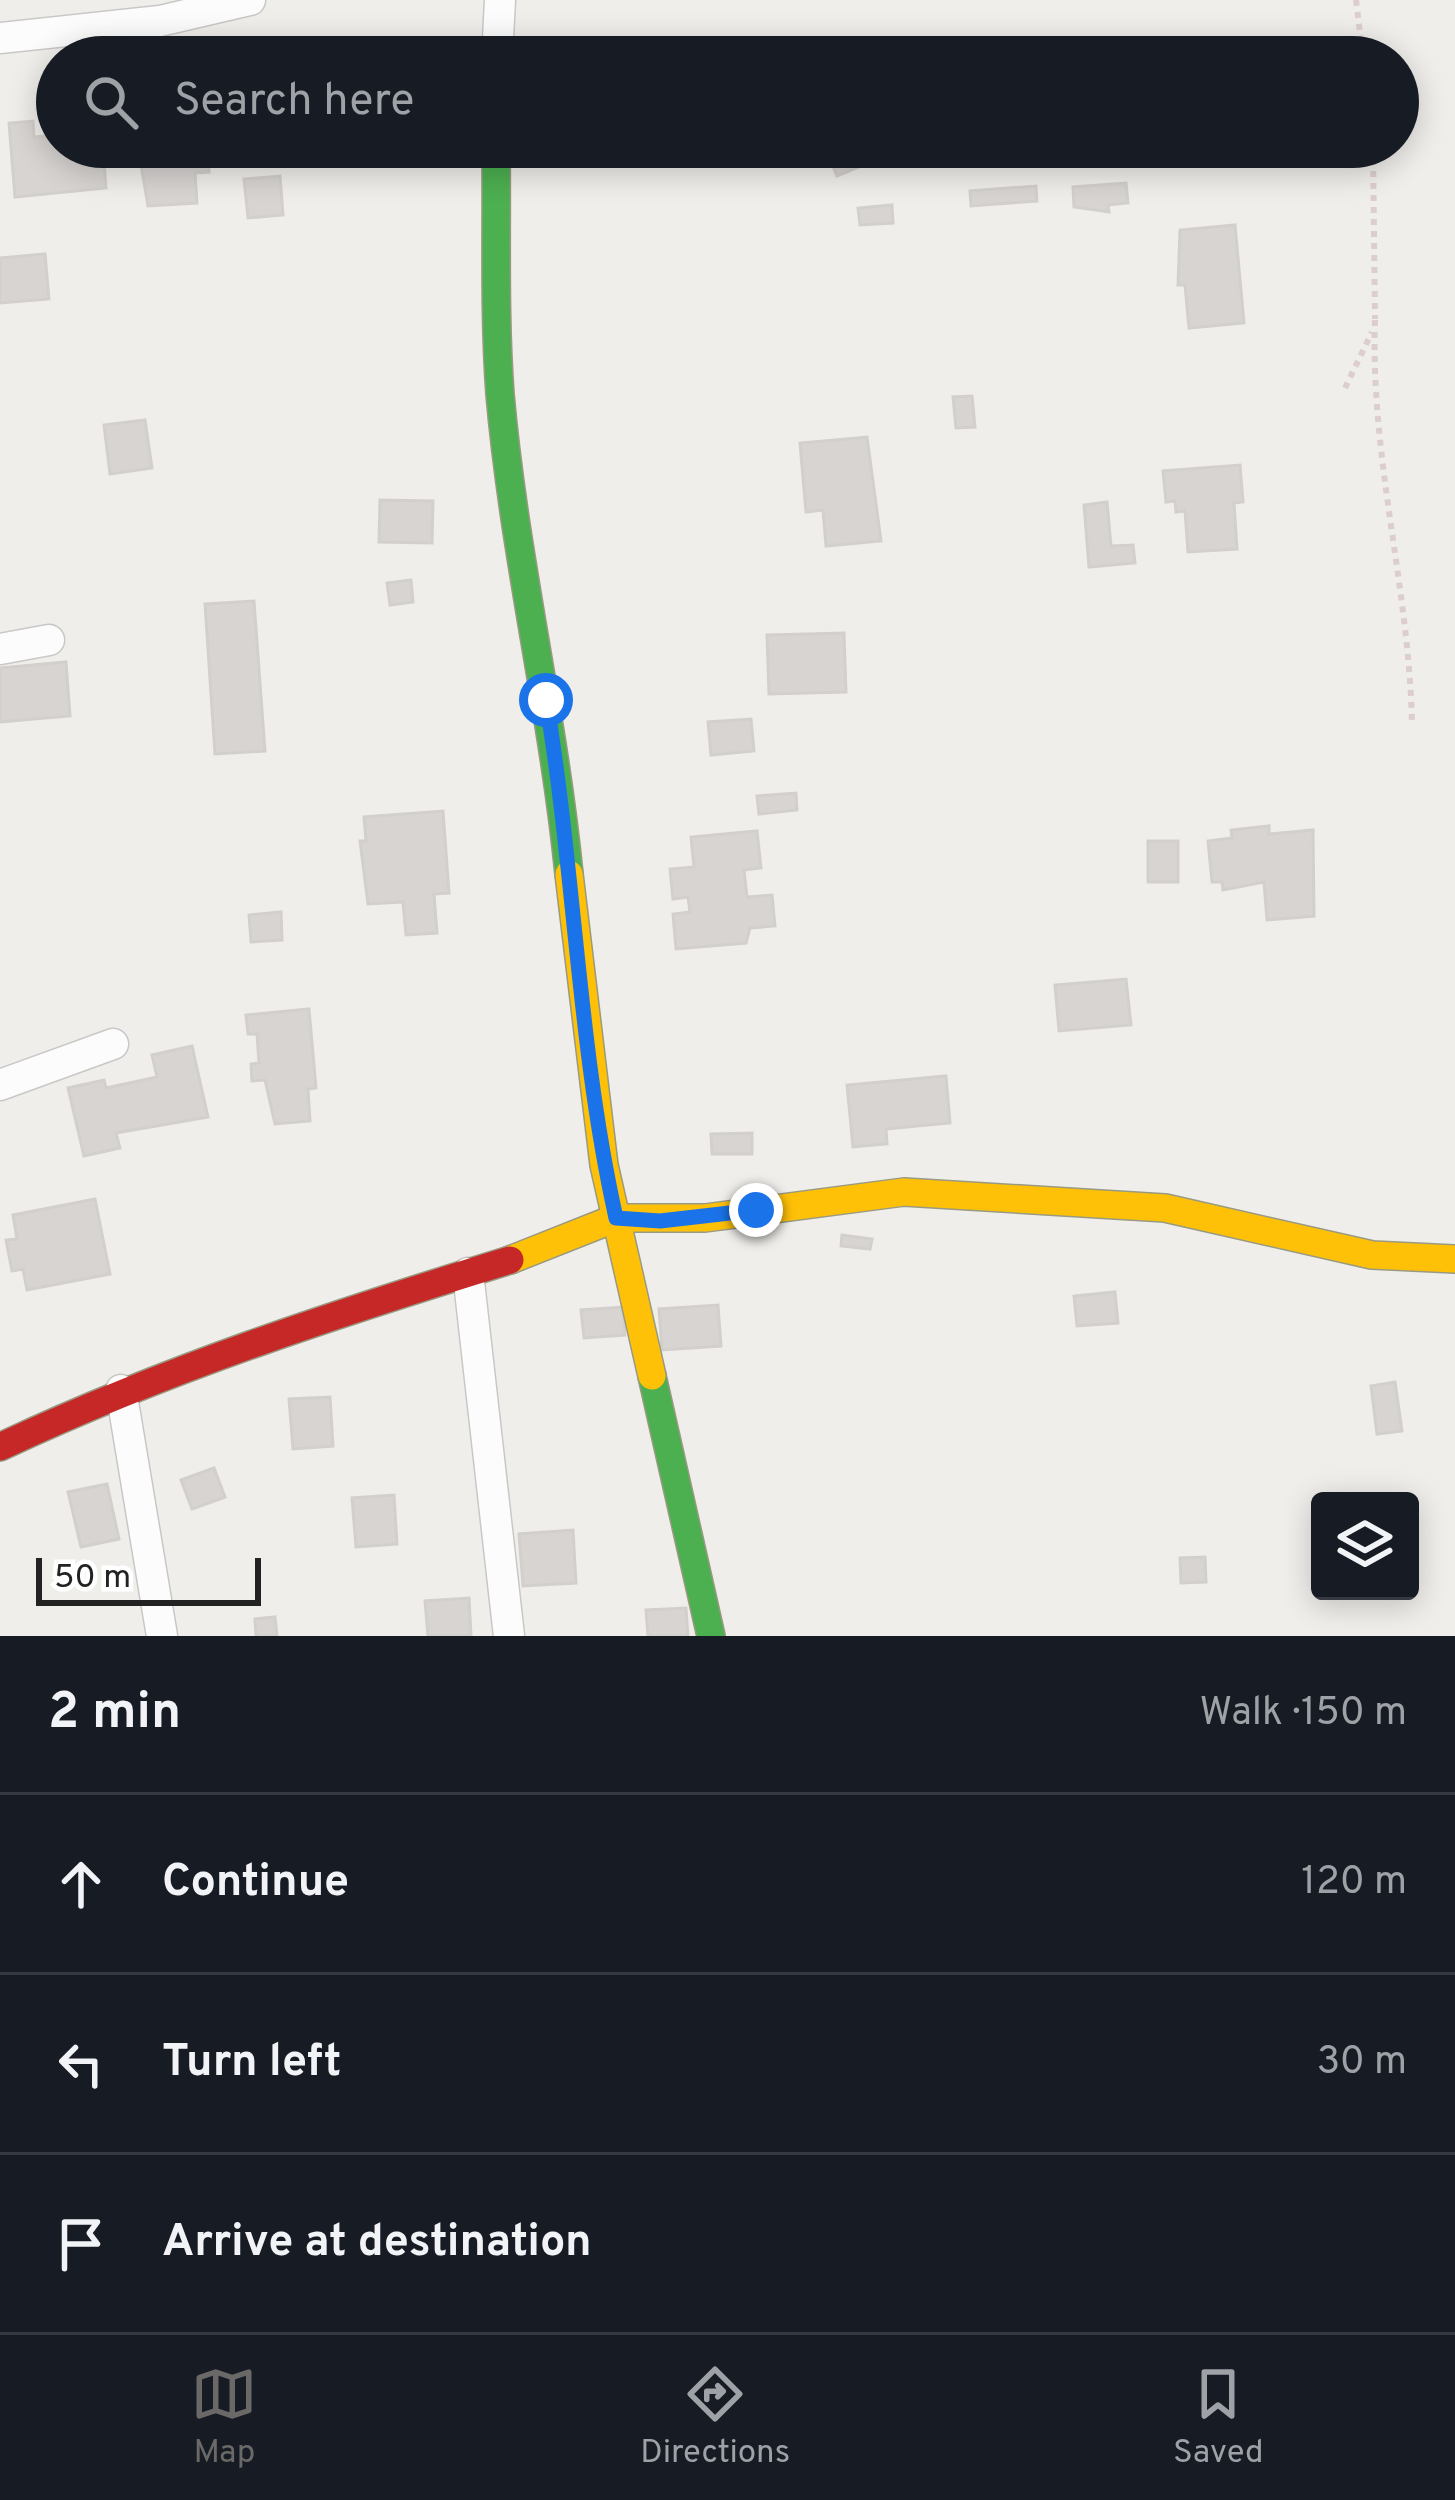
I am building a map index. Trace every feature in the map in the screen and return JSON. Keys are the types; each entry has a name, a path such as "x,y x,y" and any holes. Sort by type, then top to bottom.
{"street":[{"path":"0,38 160,21 250,0"},
{"path":"498,36 500,0"},
{"path":"496,168 496,306 509,474 559,774 588,1057 616,1218 711,1636"},
{"path":"0,649 49,640"},
{"path":"0,1085 113,1044"},
{"path":"0,1447 121,1390 256,1339 468,1273 616,1218 704,1218 904,1192 1166,1208 1372,1255 1455,1259"},
{"path":"468,1273 508,1636"},
{"path":"121,1390 163,1636"}],"path":[{"path":"1356,0 1360,36"},
{"path":"1372,168 1372,389 1410,644 1412,723"},
{"path":"1345,388 1367,351 1375,320"}],"building":[{"path":"33,121 36,168 105,168 106,188 15,197 9,123"},
{"path":"142,168 209,168 209,172 195,173 197,203 148,206"},
{"path":"834,168 856,168 837,176"},
{"path":"280,176 283,215 248,218 244,179"},
{"path":"1126,183 1128,203 1108,205 1109,212 1074,207 1073,187"},
{"path":"1036,186 1037,201 971,206 970,191"},
{"path":"892,205 893,223 860,225 858,208"},
{"path":"1235,225 1244,323 1189,328 1185,285 1178,285 1180,230"},
{"path":"45,254 49,299 0,303 0,258"},
{"path":"972,396 975,427 956,428 953,397"},
{"path":"145,420 152,468 110,474 104,425"},
{"path":"867,437 881,541 826,546 823,510 806,512 800,443"},
{"path":"1240,465 1243,502 1234,503 1237,549 1188,552 1185,511 1176,512 1175,501 1166,502 1163,471"},
{"path":"380,500 433,501 432,543 379,542"},
{"path":"1107,502 1111,546 1133,545 1135,563 1089,567 1084,505"},
{"path":"411,580 413,602 390,605 387,583"},
{"path":"254,601 265,751 215,754 205,604"},
{"path":"844,633 846,692 769,694 767,635"},
{"path":"66,662 70,716 0,722 0,668"},
{"path":"751,719 754,751 711,755 708,722"},
{"path":"796,793 797,810 759,814 757,796"},
{"path":"443,811 449,893 434,894 437,933 406,935 403,902 368,904 360,841 366,841 364,817"},
{"path":"1269,826 1269,834 1313,830 1314,916 1267,920 1264,882 1223,890 1222,882 1212,882 1208,841 1232,838 1231,830"},
{"path":"757,831 761,868 744,870 747,897 772,895 775,926 750,928 746,943 676,949 673,914 690,912 688,897 673,899 670,869 694,867 691,837"},
{"path":"1148,841 1178,841 1178,882 1148,882"},
{"path":"281,912 282,940 251,942 249,915"},
{"path":"1126,979 1131,1025 1059,1031 1055,985"},
{"path":"309,1009 316,1088 308,1089 310,1121 275,1124 265,1080 252,1081 251,1064 259,1063 257,1034 248,1034 246,1015"},
{"path":"192,1046 208,1117 116,1133 120,1148 84,1156 68,1088 104,1080 106,1088 157,1077 152,1055"},
{"path":"946,1076 950,1123 886,1129 887,1144 853,1147 847,1085"},
{"path":"752,1133 752,1154 712,1154 711,1134"},
{"path":"95,1199 110,1274 27,1290 23,1269 12,1271 6,1240 17,1239 13,1215"},
{"path":"842,1235 872,1239 870,1249 841,1246"},
{"path":"1115,1292 1118,1323 1077,1326 1074,1296"},
{"path":"718,1305 721,1346 662,1350 659,1309"},
{"path":"623,1307 625,1335 584,1338 581,1310"},
{"path":"1395,1382 1402,1431 1377,1434 1371,1386"},
{"path":"330,1397 333,1446 293,1449 289,1399"},
{"path":"214,1468 225,1497 192,1509 181,1480"},
{"path":"107,1484 119,1539 81,1547 68,1492"},
{"path":"394,1495 397,1544 356,1547 352,1498"},
{"path":"573,1530 576,1583 523,1586 519,1534"},
{"path":"1205,1557 1206,1582 1181,1583 1180,1558"},
{"path":"469,1598 471,1636 428,1636 425,1601"},
{"path":"686,1608 688,1636 648,1636 646,1610"},
{"path":"275,1617 277,1636 256,1636 255,1619"}],"traffic: fast":[{"path":"496,168 500,394 569,874"},
{"path":"652,1376 711,1636"}],"traffic: slow":[{"path":"569,874 604,1165 652,1376"},
{"path":"510,1260 616,1218 705,1218 904,1192 1165,1208 1372,1255 1455,1259"}],"traffic: jam":[{"path":"0,1447 125,1392 252,1344 510,1260"}],"route":[{"path":"546,700 559,774 588,1057 616,1218 660,1221 756,1210"}]}
